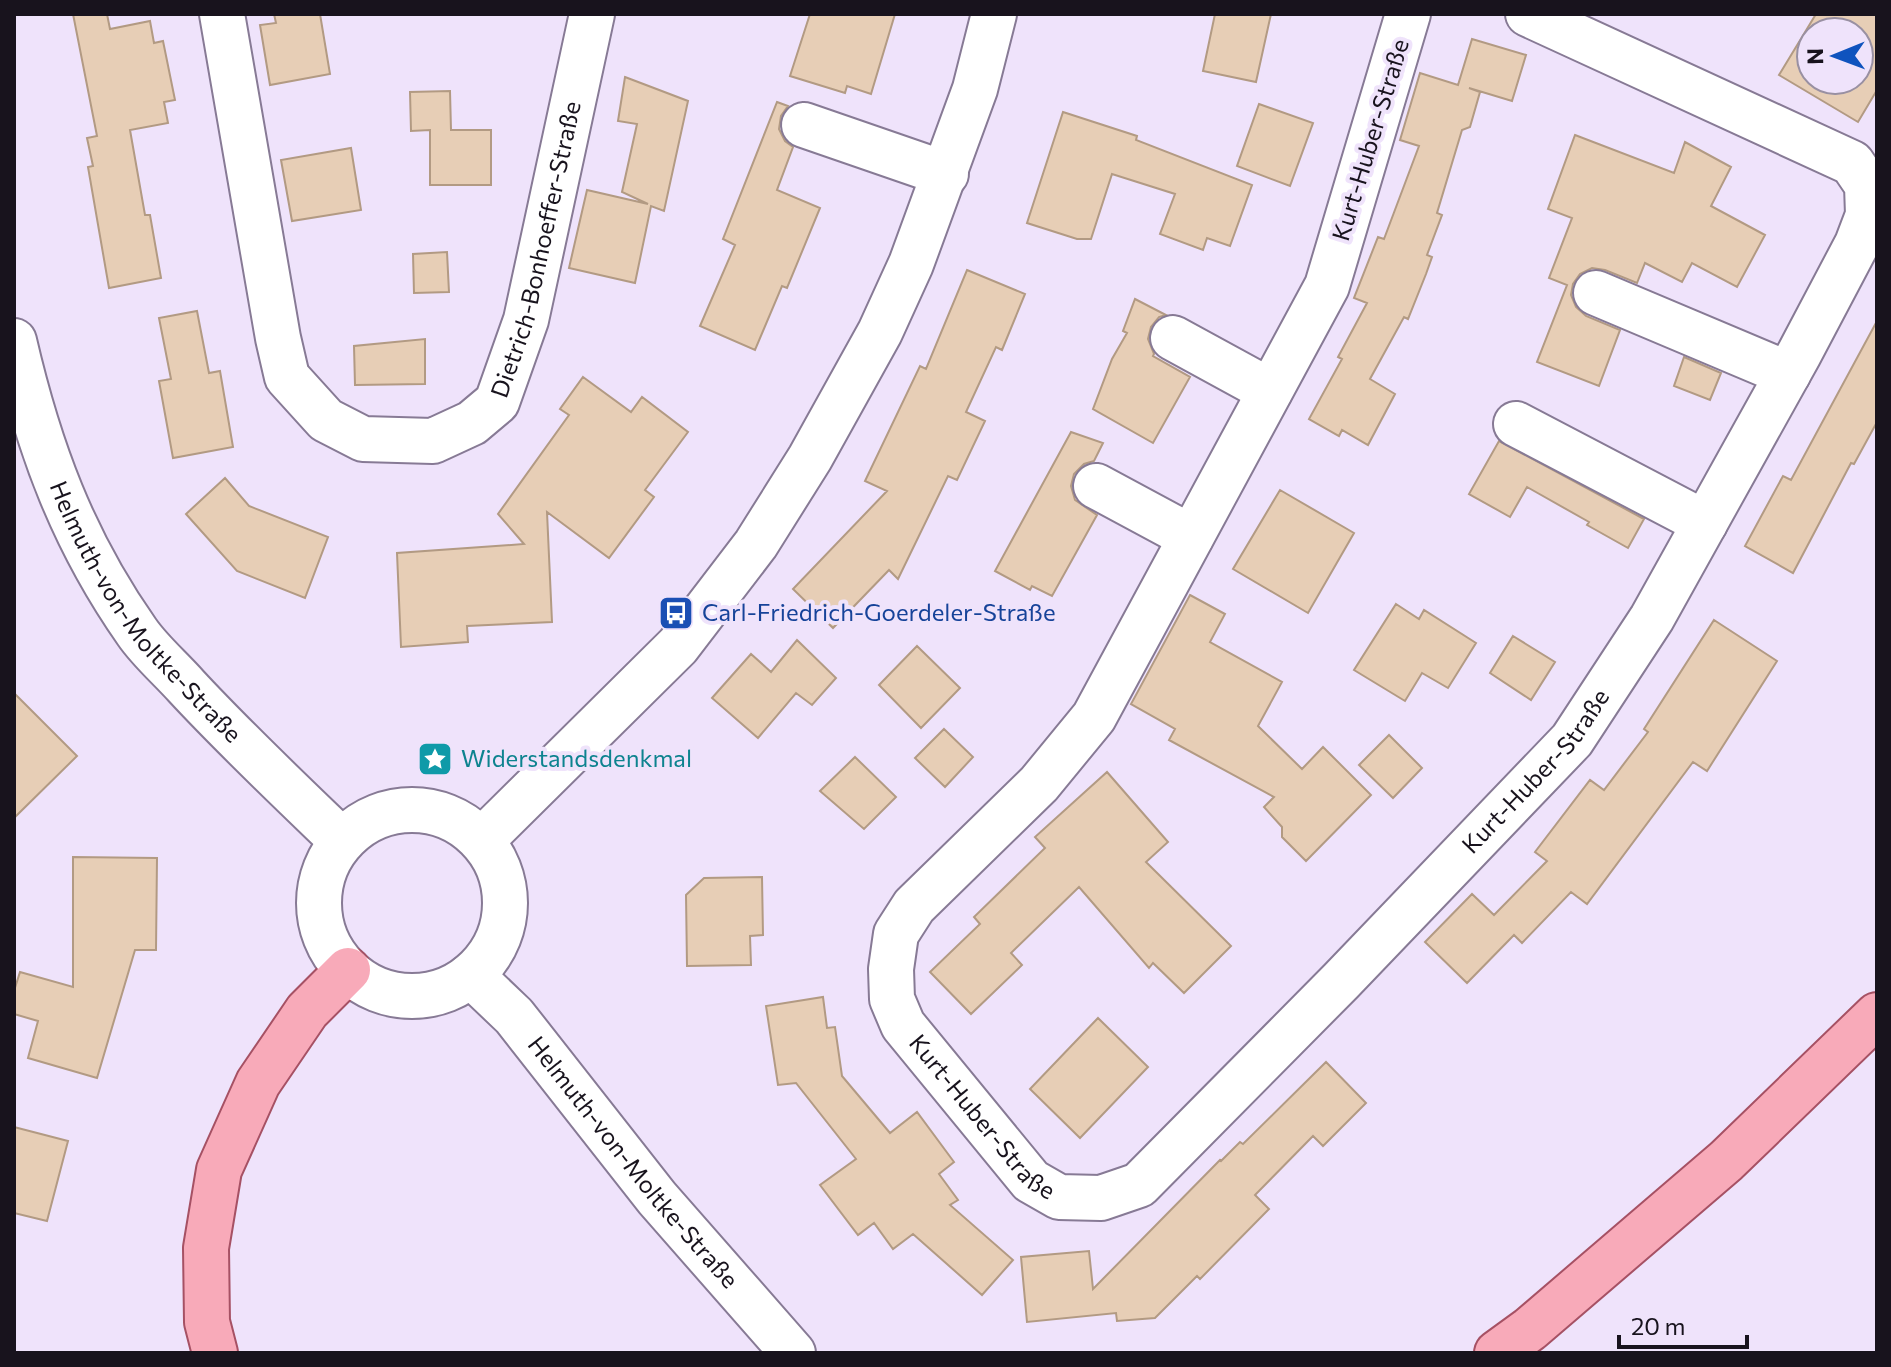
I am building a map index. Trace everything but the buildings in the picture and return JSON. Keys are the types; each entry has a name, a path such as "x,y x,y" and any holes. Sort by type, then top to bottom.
{"main road":[{"path":"215,1353 207,1322 206,1248 219,1170 258,1083 307,1011 348,970"},
{"path":"1497,1353 1530,1329 1726,1161 1877,1015"}],"street":[{"name":"Dietrich-Bonhoeffer-Straße","path":"222,14 275,325 287,377 326,420 363,439 433,441 472,423 497,402 526,320 592,14"},
{"path":"482,840 678,646 756,544 810,458 880,332 911,264 975,89 994,14"},
{"name":"Kurt-Huber-Straße","path":"1408,14 1327,286 1094,717 1039,784 914,906 896,934 891,969 892,999 903,1025 1031,1181 1059,1197 1101,1198 1139,1185 1572,740 1652,618 1857,244 1868,215 1865,176"},
{"path":"1528,14 1865,176"},
{"path":"804,125 946,174"},
{"path":"1596,293 1788,374"},
{"path":"1173,338 1270,391"},
{"name":"Helmuth-von-Moltke-Straße","path":"14,341 27,396 58,488 88,554 138,634 222,726 342,841"},
{"path":"1516,424 1705,523"},
{"path":"1096,486 1191,537"},
{"path":"405,809 443,814 482,840 501,873 505,911 494,948 471,975 449,989 422,996 395,994 370,986 348,970 333,952 323,930 319,907 321,883 328,861 342,841 372,818 405,809"},
{"name":"Helmuth-von-Moltke-Straße","path":"471,975 514,1016 657,1198 793,1353"}],"place":[{"name":"Carl-Friedrich-Goerdeler-Straße","path":"676,613"},
{"name":"Widerstandsdenkmal","path":"435,759"}]}
